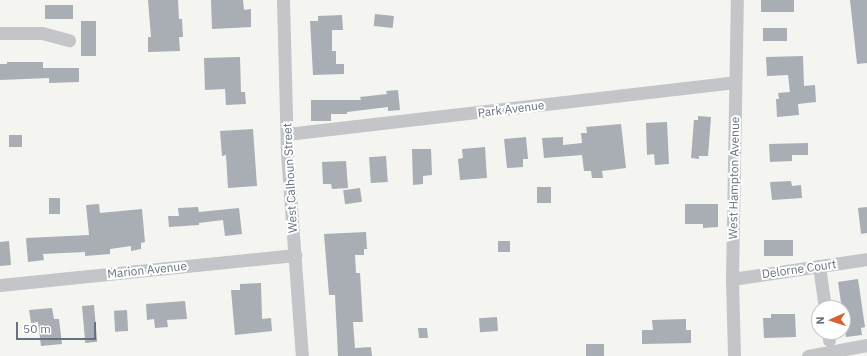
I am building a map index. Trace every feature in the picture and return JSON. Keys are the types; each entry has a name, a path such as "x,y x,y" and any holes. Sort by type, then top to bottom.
{"street":[{"name":"West Calhoun Street","path":"283,0 287,134 302,356"},
{"name":"West Hampton Avenue","path":"734,356 732,279 737,0"},
{"path":"0,33 42,33 69,40"},
{"name":"Park Avenue","path":"287,134 736,82"},
{"name":"Marion Avenue","path":"0,285 295,254"},
{"name":"Delorne Court","path":"732,279 867,259"},
{"path":"819,266 824,300"},
{"path":"808,356 867,345"}],"building":[{"path":"148,0 178,0 179,19 182,19 183,37 179,37 180,51 148,52 148,37 151,37"},
{"path":"211,0 243,0 244,10 251,9 251,27 212,29"},
{"path":"761,0 794,0 794,12 761,12"},
{"path":"850,0 867,0 867,63 857,64"},
{"path":"45,5 73,5 73,19 45,19"},
{"path":"375,14 394,16 393,28 374,26"},
{"path":"342,15 343,30 332,30 332,51 336,51 336,64 344,64 344,74 313,75 310,21 318,21 318,16"},
{"path":"81,21 96,21 96,56 81,56"},
{"path":"763,28 787,28 787,41 763,41"},
{"path":"803,56 804,86 815,85 816,102 798,104 799,115 777,117 776,99 779,99 778,93 790,92 788,75 767,76 766,57"},
{"path":"240,57 241,92 245,92 246,104 226,105 225,89 205,90 204,58"},
{"path":"7,62 43,62 43,68 79,68 79,82 49,83 49,78 0,80 0,64 7,64"},
{"path":"398,90 400,110 388,111 388,107 347,112 347,114 331,114 331,121 311,121 311,100 361,100 360,97 387,94 386,91"},
{"path":"698,116 711,117 708,156 699,156 699,159 691,158 694,120 698,120"},
{"path":"667,122 669,164 655,165 654,154 647,155 646,123"},
{"path":"621,124 626,168 602,171 603,178 592,178 591,171 584,171 582,155 544,158 542,138 563,137 563,145 582,143 581,133 587,133 586,127"},
{"path":"253,129 257,186 228,188 226,155 222,156 220,131"},
{"path":"9,135 22,135 22,147 9,147"},
{"path":"526,137 528,159 523,159 523,167 507,168 504,139"},
{"path":"808,143 808,155 792,155 792,161 770,162 769,144"},
{"path":"485,147 487,178 460,180 458,159 463,158 462,149"},
{"path":"412,149 431,149 432,175 423,176 423,184 413,185"},
{"path":"386,156 388,182 371,183 369,157"},
{"path":"346,161 348,188 332,189 331,184 323,184 322,162"},
{"path":"791,181 792,186 801,185 802,198 772,200 770,182"},
{"path":"537,187 551,187 551,203 537,203"},
{"path":"360,188 362,202 345,204 343,190"},
{"path":"49,198 60,198 60,214 49,214"},
{"path":"99,204 100,213 142,209 145,242 141,243 141,249 131,251 131,246 110,249 110,254 85,256 85,252 43,254 44,260 28,262 26,238 89,235 86,205"},
{"path":"685,204 718,204 718,227 703,228 703,224 685,224"},
{"path":"198,207 199,212 239,208 242,234 225,236 223,220 199,223 199,225 169,227 168,216 179,216 178,208"},
{"path":"867,207 867,233 861,234 858,208"},
{"path":"366,232 367,249 364,249 364,255 355,255 356,273 360,273 363,322 353,322 355,348 371,347 372,356 338,356 335,295 329,295 324,234"},
{"path":"764,240 793,240 793,256 764,256"},
{"path":"9,241 11,265 0,266 0,242"},
{"path":"498,241 510,241 510,252 498,252"},
{"path":"858,279 865,327 861,328 862,335 851,336 851,300 841,300 838,282"},
{"path":"261,283 262,319 271,318 272,331 235,335 231,290 240,290 240,284"},
{"path":"185,301 187,319 167,320 168,327 155,328 154,319 147,320 146,304"},
{"path":"94,305 97,342 85,343 82,306"},
{"path":"52,308 54,319 59,319 62,344 41,346 38,322 31,323 29,310"},
{"path":"127,310 128,331 115,332 114,311"},
{"path":"771,314 795,314 796,337 764,338 763,318 771,318"},
{"path":"497,317 498,331 480,332 479,318"},
{"path":"686,319 686,330 691,330 691,343 642,344 642,330 653,330 652,320"},
{"path":"418,328 427,328 428,338 419,338"},
{"path":"586,344 604,344 604,356 586,356"}]}
